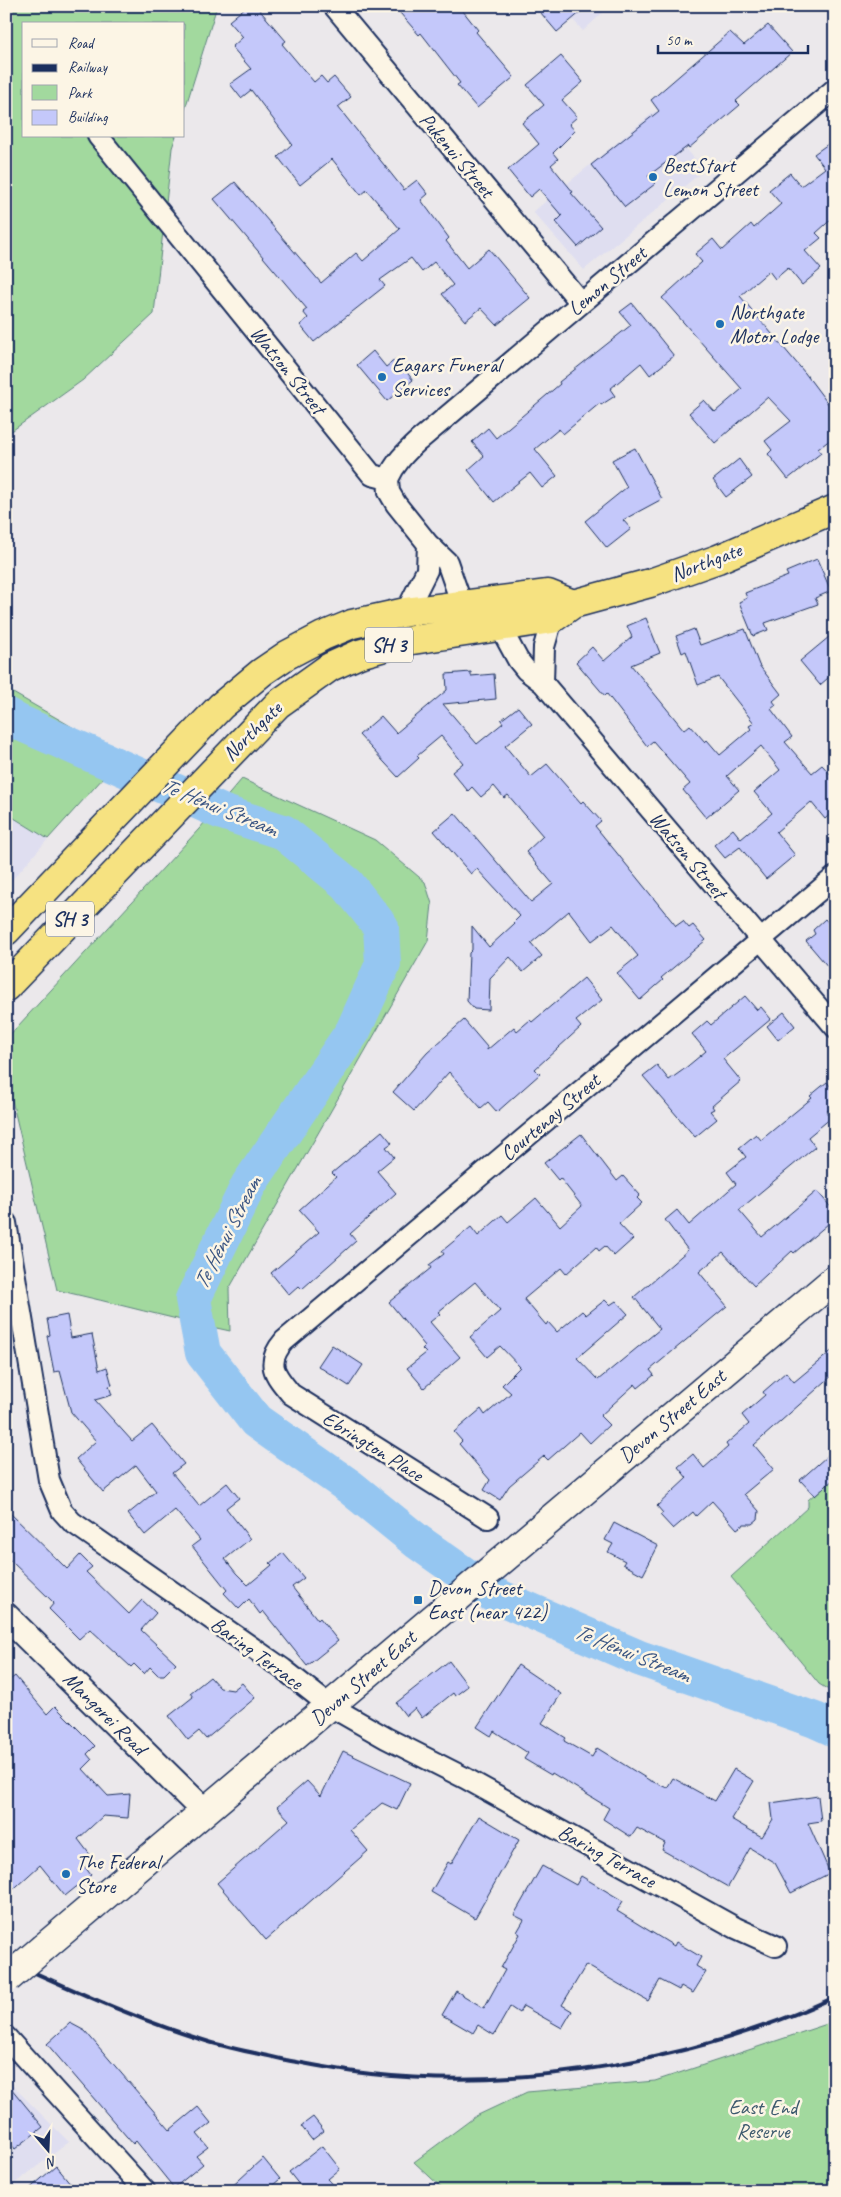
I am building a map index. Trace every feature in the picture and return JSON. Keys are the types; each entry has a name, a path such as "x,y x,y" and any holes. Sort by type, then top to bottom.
{"highway":[{"name":"Northgate","path":"6,986 233,749 278,704 313,678 344,661 374,649 406,640 500,627 562,611 650,583 718,559 835,509"},
{"name":"Northgate","path":"6,931 221,706 262,672 311,642 367,620 406,612 548,594 562,611"}],"main road":[{"name":"Devon Street East","path":"7,1979 149,1861 204,1811 835,1279"}],"street":[{"name":"Pukenui Street","path":"334,6 581,303"},
{"name":"Lemon Street","path":"388,480 393,467 401,456 835,89"},
{"name":"Watson Street","path":"100,138 372,475 388,480"},
{"path":"388,480 390,492 396,504 428,544 440,553 447,562 462,605"},
{"path":"406,612 426,574 428,544"},
{"path":"543,683 544,647 562,611"},
{"name":"Watson Street","path":"500,627 518,660 526,670 543,683 835,1027"},
{"name":"Courtenay Street","path":"273,1361 275,1352 284,1341 835,877"},
{"name":"Baring Terrace","path":"6,1223 49,1480 62,1511 72,1522 283,1669 330,1706 386,1738 465,1778 736,1928 776,1946"},
{"name":"Ebrington Place","path":"273,1361 276,1377 291,1394 488,1518"},
{"name":"Mangorei Road","path":"6,1616 204,1811"},
{"path":"6,2037 145,2191"}],"shaded area":[{"path":"561,6 610,6 583,31"},
{"path":"655,111 704,170 584,270 533,212"},
{"path":"6,813 48,839 6,887"},
{"path":"6,2079 69,2142 6,2190"}],"green space":[{"path":"6,6 217,6 185,109 185,22 22,22 22,138 175,138 172,148 154,314 83,380 6,435"},
{"path":"6,689 123,756 48,839 6,813"},
{"path":"242,779 375,840 425,882 432,904 428,941 229,1289 230,1331 57,1290 6,1075 6,1039 199,829"},
{"path":"835,1476 835,1694 819,1684 731,1577 808,1507 808,1500"},
{"name":"East End Reserve","path":"830,2023 835,2030 835,2191 445,2191 414,2162 476,2116 527,2092 655,2081"}],"building":[{"path":"247,6 256,6 286,41 282,44 314,82 321,76 327,83 334,77 351,97 338,107 404,190 417,180 428,194 421,200 449,238 446,241 467,268 489,249 530,298 497,325 481,308 465,321 442,294 453,285 434,262 422,272 411,258 380,280 385,286 314,342 300,325 308,318 303,312 307,309 214,199 235,182 321,283 356,253 363,261 400,229 367,190 361,195 332,159 300,185 278,157 292,144 251,90 241,98 230,84 251,69 232,47 243,37 229,21"},
{"path":"394,6 459,6 478,30 476,32 514,77 477,108 457,85 460,83 421,33 419,35"},
{"path":"535,6 588,6 557,32"},
{"path":"768,25 792,52 736,101 740,105 689,148 688,146 648,176 655,184 625,207 591,165 659,111 651,100 730,32 744,45"},
{"path":"561,56 583,82 562,100 577,117 569,124 575,131 553,153 558,159 551,165 573,192 571,193 601,227 578,247 556,222 562,216 539,189 530,197 508,170 539,144 522,123 544,105 527,85"},
{"path":"835,139 835,216 816,233 821,238 805,251 821,269 802,285 788,268 775,279 769,271 740,296 805,373 835,413 835,436 818,449 821,453 788,479 768,454 772,450 765,441 791,421 768,397 715,443 689,413 704,400 715,412 742,389 662,298 702,262 695,254 713,239 722,250 751,224 754,228 781,204 769,190 790,173 801,186 825,168 814,154"},
{"path":"632,303 674,356 650,375 641,363 610,389 615,396 601,405 600,403 563,434 559,429 535,449 557,476 542,488 530,473 494,502 468,470 484,456 472,442 488,428 496,438 560,384 559,382 631,325 620,312"},
{"path":"373,351 386,367 396,359 413,380 387,401 357,365"},
{"path":"635,448 662,499 623,520 631,529 607,548 585,521 627,487 612,460"},
{"path":"739,459 752,477 726,497 713,480"},
{"path":"817,559 831,591 815,598 818,604 765,623 768,630 753,636 739,602 747,598 745,593 788,576 786,572"},
{"path":"646,618 660,653 631,665 684,730 690,725 720,755 751,729 749,726 754,723 718,677 698,685 686,651 682,653 676,636 694,629 700,645 745,629 759,665 781,694 773,701 776,705 771,709 792,737 785,742 812,773 822,765 835,779 835,810 825,819 811,802 776,832 795,855 766,879 740,847 725,858 714,845 733,829 741,839 772,813 754,792 780,770 761,746 727,776 739,790 706,818 683,790 690,784 653,741 647,746 607,694 605,696 576,662 592,647 604,661 632,637 627,626"},
{"path":"835,632 835,672 820,685 800,661"},
{"path":"471,672 471,676 494,674 496,699 443,704 477,744 503,723 501,720 518,707 532,724 505,746 531,777 547,764 581,803 583,801 601,821 595,826 676,926 683,921 689,928 693,925 706,940 661,978 663,980 640,1000 617,973 638,956 613,925 592,941 569,911 531,943 542,956 523,972 510,957 490,978 489,1010 474,1009 467,1001 469,953 472,950 472,926 489,947 520,916 477,869 471,874 434,831 455,813 531,902 553,884 526,852 543,836 508,795 504,798 494,786 481,797 472,787 468,791 452,772 463,763 441,736 417,756 419,758 398,777 359,735 381,716 396,733 447,690 446,674"},
{"path":"825,919 835,930 835,975 806,941 815,934 813,930"},
{"path":"584,978 602,1000 576,1021 581,1027 535,1069 540,1074 497,1112 488,1102 481,1108 449,1072 414,1111 393,1092 427,1053 464,1020 487,1047 487,1050 514,1027 517,1031 530,1020 532,1022"},
{"path":"745,996 757,1010 761,1007 771,1019 723,1059 741,1081 712,1106 714,1109 710,1111 717,1119 695,1137 643,1076 657,1065 669,1080 683,1070 706,1051 692,1034 707,1021 711,1025"},
{"path":"784,1012 795,1026 778,1040 767,1026"},
{"path":"827,1082 835,1092 835,1105 826,1112 831,1118 808,1137 815,1147 739,1210 762,1237 817,1191 835,1212 835,1218 794,1253 792,1251 754,1286 723,1252 699,1272 727,1306 650,1370 654,1375 638,1388 635,1384 600,1416 609,1425 590,1443 580,1432 548,1460 544,1456 509,1486 500,1500 484,1490 490,1480 459,1444 462,1441 454,1432 481,1409 485,1415 511,1393 502,1385 520,1367 500,1346 487,1357 470,1337 500,1311 475,1282 438,1312 440,1314 430,1322 460,1357 424,1388 407,1368 426,1353 422,1349 425,1346 389,1302 431,1268 429,1265 444,1254 442,1251 471,1227 478,1236 502,1215 508,1222 536,1198 560,1226 582,1206 560,1178 558,1180 544,1163 581,1134 617,1181 623,1176 640,1195 637,1198 642,1203 619,1224 633,1239 614,1256 605,1246 599,1251 596,1247 566,1274 561,1268 524,1299 546,1325 548,1322 557,1332 582,1311 586,1315 605,1300 610,1305 616,1301 628,1314 577,1358 598,1380 660,1329 634,1297 688,1250 665,1220 677,1210 689,1225 736,1184 727,1172 746,1157 739,1148 756,1134 761,1140 812,1098 810,1096"},
{"path":"382,1131 392,1143 386,1147 394,1157 377,1171 396,1193 350,1234 356,1241 302,1289 299,1286 289,1295 271,1273 319,1232 299,1210 336,1177 332,1173"},
{"path":"67,1315 71,1338 92,1334 99,1370 107,1367 112,1385 109,1386 112,1395 95,1400 132,1441 152,1425 184,1464 172,1473 199,1506 227,1483 239,1498 226,1508 250,1539 225,1559 236,1573 248,1585 283,1553 304,1578 292,1587 318,1620 320,1618 338,1641 307,1666 263,1611 260,1614 249,1599 239,1609 224,1593 227,1590 192,1546 200,1540 175,1510 145,1535 128,1514 156,1491 136,1465 103,1492 76,1459 96,1441 71,1412 60,1371 54,1372 47,1336 50,1335 47,1319"},
{"path":"332,1345 363,1365 349,1386 318,1366"},
{"path":"835,1348 835,1373 754,1445 774,1469 744,1494 759,1511 758,1519 752,1524 744,1524 737,1529 712,1501 696,1516 693,1512 673,1529 660,1515 663,1513 657,1506 687,1478 678,1467 693,1454 704,1468 728,1447 726,1444 749,1424 742,1415 765,1395 763,1392 786,1372 794,1382"},
{"path":"835,1449 835,1478 815,1496 800,1480"},
{"path":"6,1509 67,1569 80,1555 92,1567 86,1572 129,1614 142,1600 156,1613 141,1630 176,1663 164,1675 158,1675 150,1667 144,1674 134,1664 131,1667 90,1629 79,1639 49,1609 54,1603 6,1556"},
{"path":"614,1523 658,1546 643,1575 623,1564 625,1561 608,1552 613,1544 605,1540"},
{"path":"449,1661 468,1686 455,1696 453,1693 422,1718 415,1708 406,1716 396,1703"},
{"path":"518,1665 561,1694 542,1723 566,1738 564,1741 592,1757 597,1748 649,1780 667,1788 673,1778 715,1801 734,1769 754,1781 731,1819 762,1837 773,1819 771,1803 818,1796 821,1821 808,1823 830,1873 791,1893 775,1863 750,1848 728,1887 662,1850 665,1843 637,1828 631,1837 603,1819 609,1808 552,1773 551,1775 524,1759 528,1753 494,1731 491,1736 477,1727"},
{"path":"15,1676 47,1714 55,1706 95,1746 87,1754 92,1760 83,1769 108,1796 130,1794 128,1818 103,1816 78,1839 91,1856 82,1863 91,1875 65,1896 40,1865 6,1896 6,1683"},
{"path":"210,1677 220,1688 233,1690 242,1683 255,1698 206,1739 199,1731 188,1740 169,1716 193,1697 190,1693"},
{"path":"343,1751 410,1783 397,1810 382,1803 350,1830 368,1851 266,1940 217,1883 289,1820 277,1807 307,1781 321,1796"},
{"path":"479,1816 519,1840 475,1918 431,1892 448,1862 451,1864"},
{"path":"542,1866 576,1885 581,1876 623,1901 617,1911 674,1946 676,1942 701,1957 696,1966 706,1972 693,1993 681,1986 679,1990 660,1980 648,2001 586,1965 562,2005 572,2011 562,2028 523,2006 519,2013 510,2007 494,2035 478,2025 473,2033 442,2015 456,1991 484,2008 505,1970 501,1968 520,1934 517,1932 524,1920 514,1915"},
{"path":"70,2023 85,2031 170,2130 198,2107 211,2123 197,2134 208,2147 196,2156 203,2164 174,2188 136,2141 133,2144 47,2044"},
{"path":"6,2082 43,2127 15,2149 6,2138"},
{"path":"313,2117 324,2131 312,2140 301,2126"},
{"path":"322,2146 340,2169 328,2179 339,2191 304,2191 289,2172"},
{"path":"263,2158 280,2179 266,2191 227,2191"},
{"path":"56,2166 77,2191 27,2191"}],"waterway":[{"name":"Te Hēnui Stream","path":"6,715 222,812 283,832 347,884 381,927 383,964 353,1031 249,1184 193,1299 203,1353 256,1421 350,1487 418,1542 492,1594 639,1658 815,1720 835,1729"}],"railway":[{"path":"6,1960 130,2014 216,2044 339,2070 429,2078 488,2078 548,2074 608,2066 667,2054 725,2038 781,2019 835,1997"}],"place":[{"name":"BestStart Lemon Street","path":"653,177"},
{"name":"Northgate Motor Lodge","path":"720,324"},
{"name":"Eagars Funeral Services","path":"382,377"},
{"name":"Devon Street East (near 422)","path":"418,1600"},
{"name":"The Federal Store","path":"66,1874"}]}
